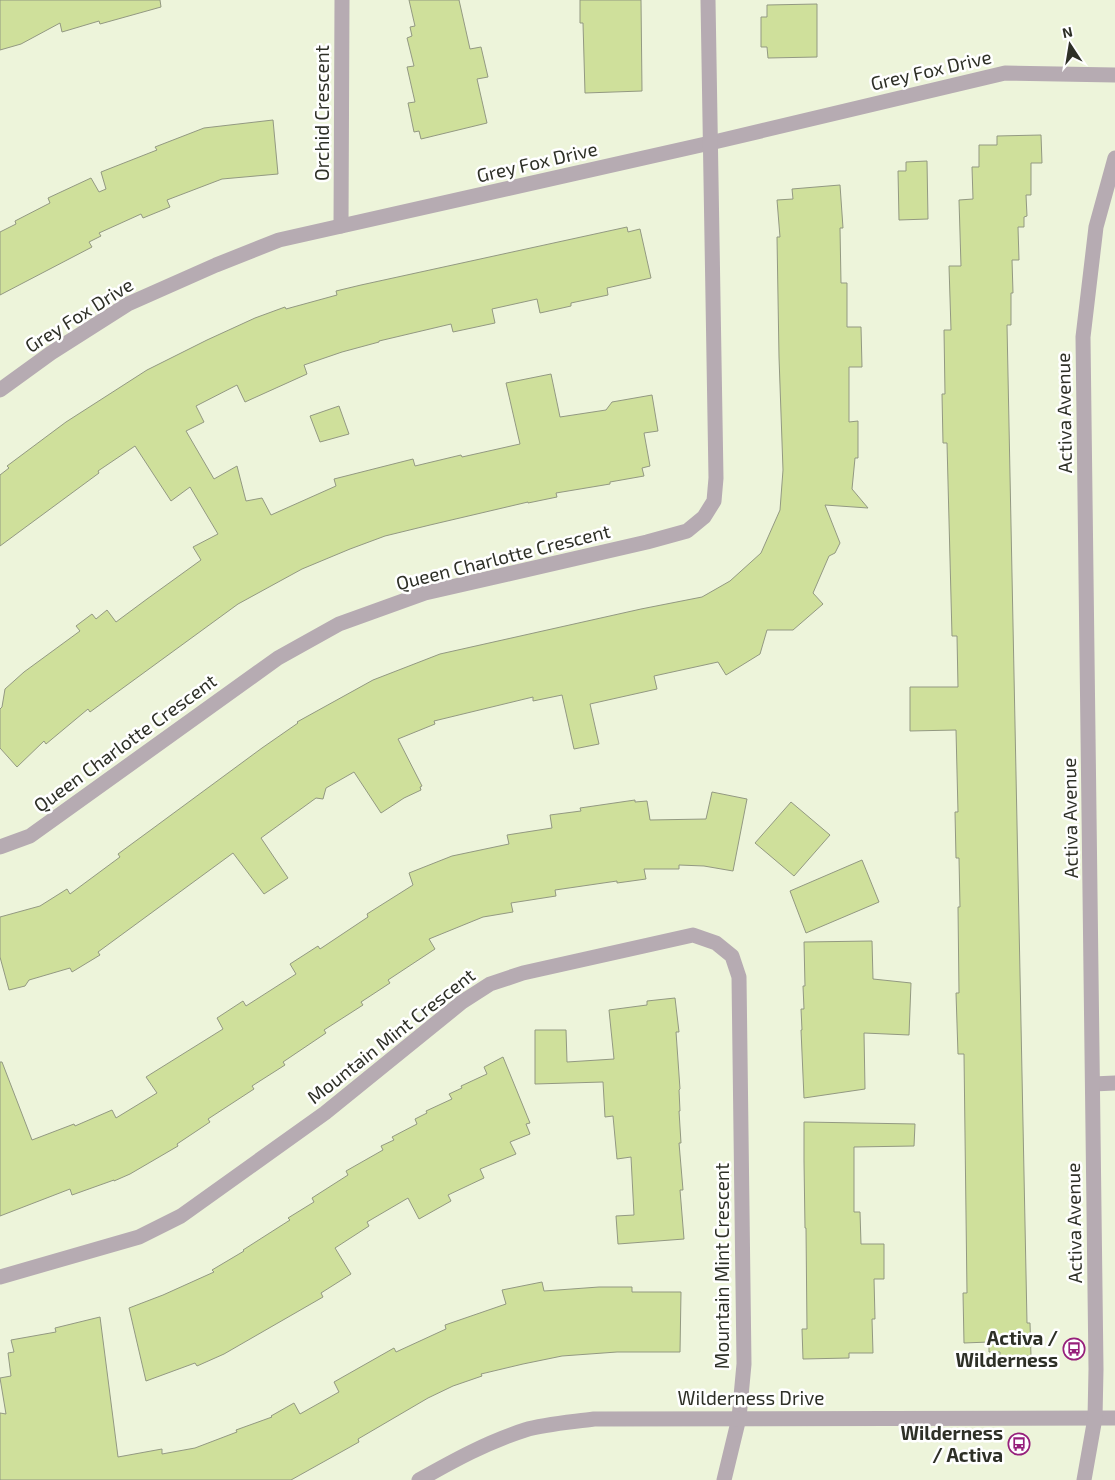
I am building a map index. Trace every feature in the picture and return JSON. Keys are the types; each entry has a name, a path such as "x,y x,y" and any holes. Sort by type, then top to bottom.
{"street":[{"name":"Orchid Crescent","path":"341,226 342,0"},
{"name":"Queen Charlotte Crescent","path":"0,847 30,836 278,658 339,624 424,593 647,542 687,531 704,517 714,501 716,478 708,0"},
{"name":"Grey Fox Drive","path":"0,390 51,353 128,304 216,265 279,240 710,143 1005,72 1115,75"},
{"name":"Activa Avenue","path":"1084,1480 1095,1418 1096,1369 1084,337 1096,227 1115,158"},
{"name":"Mountain Mint Crescent","path":"0,1277 139,1237 181,1216 325,1113 462,1002 490,984 523,973 692,935 716,943 732,956 739,977 744,1364 739,1418 724,1480"},
{"path":"1093,1084 1115,1083"},
{"name":"Wilderness Drive","path":"419,1480 493,1441 526,1430 594,1419 1115,1418"}],"building":[{"path":"0,0 160,0 161,7 100,24 99,21 62,32 60,23 21,44 0,50"},
{"path":"409,0 459,0 470,49 481,47 488,77 477,79 487,123 421,139 419,131 414,132 408,103 415,102 407,67 414,66 407,38 412,36 410,27 415,26"},
{"path":"580,0 641,0 642,91 585,93 583,23 580,23"},
{"path":"817,4 817,57 768,58 767,47 761,47 761,17 767,17 767,5"},
{"path":"273,120 278,174 222,179 167,200 170,207 143,218 141,214 99,233 101,236 89,242 92,247 0,295 0,232 16,224 15,221 50,203 48,198 91,178 99,192 106,189 101,172 157,150 155,147 204,128"},
{"path":"1041,135 1042,163 1031,163 1031,195 1026,195 1027,216 1024,217 1024,227 1018,227 1019,260 1012,260 1013,293 1011,293 1011,325 1007,325 1027,1323 1030,1323 1031,1356 1000,1356 1000,1352 989,1352 989,1342 964,1343 963,1293 967,1293 964,1054 958,1054 956,993 959,993 958,907 960,907 959,858 956,858 955,812 958,812 956,730 910,731 910,687 958,687 957,636 952,636 947,443 943,443 942,394 945,394 944,330 951,330 949,266 961,266 959,200 973,199 972,167 979,167 979,145 997,145 997,136"},
{"path":"927,161 928,219 899,220 898,171 906,171 906,162"},
{"path":"840,185 843,228 840,228 841,283 847,283 847,327 861,327 862,367 849,367 849,422 858,421 858,458 855,458 852,489 868,508 825,505 840,543 835,553 829,556 813,593 823,604 793,630 767,630 760,654 726,675 718,662 654,676 657,689 590,704 599,744 574,749 562,695 533,701 533,697 434,721 435,724 398,739 422,786 420,787 421,790 404,798 381,813 354,772 326,788 323,799 316,798 261,838 288,878 264,894 233,853 98,952 100,955 72,972 70,968 29,980 25,986 9,990 0,957 0,917 40,906 67,889 70,894 120,857 118,854 297,722 373,680 440,654 702,597 730,581 761,553 780,510 783,470 777,237 780,237 777,200 793,199 792,189"},
{"path":"627,227 628,232 640,229 651,278 607,288 608,295 571,303 571,306 540,313 537,299 492,309 495,323 453,332 451,324 342,352 304,365 307,374 245,402 237,385 196,406 204,422 186,431 214,479 237,466 246,501 262,498 271,515 336,486 334,479 413,459 415,466 520,444 506,383 551,374 560,417 606,410 612,402 652,395 658,431 644,433 650,466 642,468 644,476 556,493 557,497 528,502 385,536 302,569 238,604 90,712 88,709 46,744 44,741 17,767 0,748 0,709 5,689 24,672 80,631 76,626 92,614 96,619 107,610 116,622 201,560 193,547 218,534 190,487 171,501 135,446 98,471 99,473 0,546 0,475 9,468 7,466 66,422 147,370 255,318 285,307 286,309 337,295 336,291"},
{"path":"339,406 349,434 320,442 310,416"},
{"path":"712,792 747,799 733,871 704,866 679,865 679,869 644,869 646,879 555,890 556,896 511,903 513,912 483,917 429,939 435,949 388,980 390,983 361,1002 363,1005 324,1030 326,1033 283,1062 285,1065 252,1086 254,1089 208,1119 210,1122 177,1144 178,1146 130,1174 114,1181 72,1195 70,1189 0,1216 0,1062 2,1062 32,1140 74,1124 75,1126 112,1110 116,1118 157,1093 146,1077 223,1029 217,1018 243,1001 246,1006 296,974 290,964 318,946 320,949 368,917 367,914 413,885 409,873 452,856 509,844 507,835 552,828 550,815 581,811 580,808 635,800 635,802 647,801 650,820 706,819"},
{"path":"791,802 830,835 794,876 755,843"},
{"path":"862,860 879,902 806,933 790,891"},
{"path":"872,941 873,979 911,983 909,1035 864,1033 865,1089 804,1098 801,1009 804,1009 804,942"},
{"path":"675,998 679,1032 676,1032 680,1089 681,1143 679,1143 683,1190 680,1190 684,1239 618,1244 616,1216 634,1215 631,1157 617,1159 613,1116 605,1117 603,1082 535,1084 535,1030 566,1030 567,1062 614,1059 609,1010 647,1005 647,1001"},
{"path":"503,1057 530,1123 526,1124 530,1134 510,1142 516,1154 480,1169 484,1178 448,1195 451,1201 419,1219 408,1198 367,1222 369,1226 335,1248 351,1274 321,1293 323,1297 224,1354 197,1366 195,1363 146,1381 129,1308 214,1272 212,1270 244,1251 290,1220 288,1218 314,1202 312,1198 348,1175 346,1171 383,1150 381,1146 394,1140 392,1137 417,1124 415,1119 427,1113 426,1111 452,1099 449,1094 487,1074 484,1067"},
{"path":"804,1122 915,1124 914,1146 854,1147 854,1212 860,1212 861,1244 884,1244 884,1279 874,1279 875,1319 872,1319 873,1353 849,1353 849,1358 803,1359 802,1329 807,1329"},
{"path":"542,1282 544,1291 632,1287 632,1292 681,1292 680,1352 617,1352 562,1356 481,1374 482,1376 453,1386 428,1398 358,1439 359,1442 291,1480 0,1480 0,1413 6,1414 0,1378 11,1376 8,1353 14,1352 11,1340 56,1332 55,1328 100,1317 118,1457 162,1449 162,1454 195,1448 237,1432 236,1430 272,1417 294,1403 300,1414 339,1392 334,1382 394,1348 396,1352 446,1329 445,1325 506,1304 502,1290"}],"place":[{"name":"Activa / Wilderness","path":"1074,1349"},
{"name":"Wilderness / Activa","path":"1019,1444"}]}
